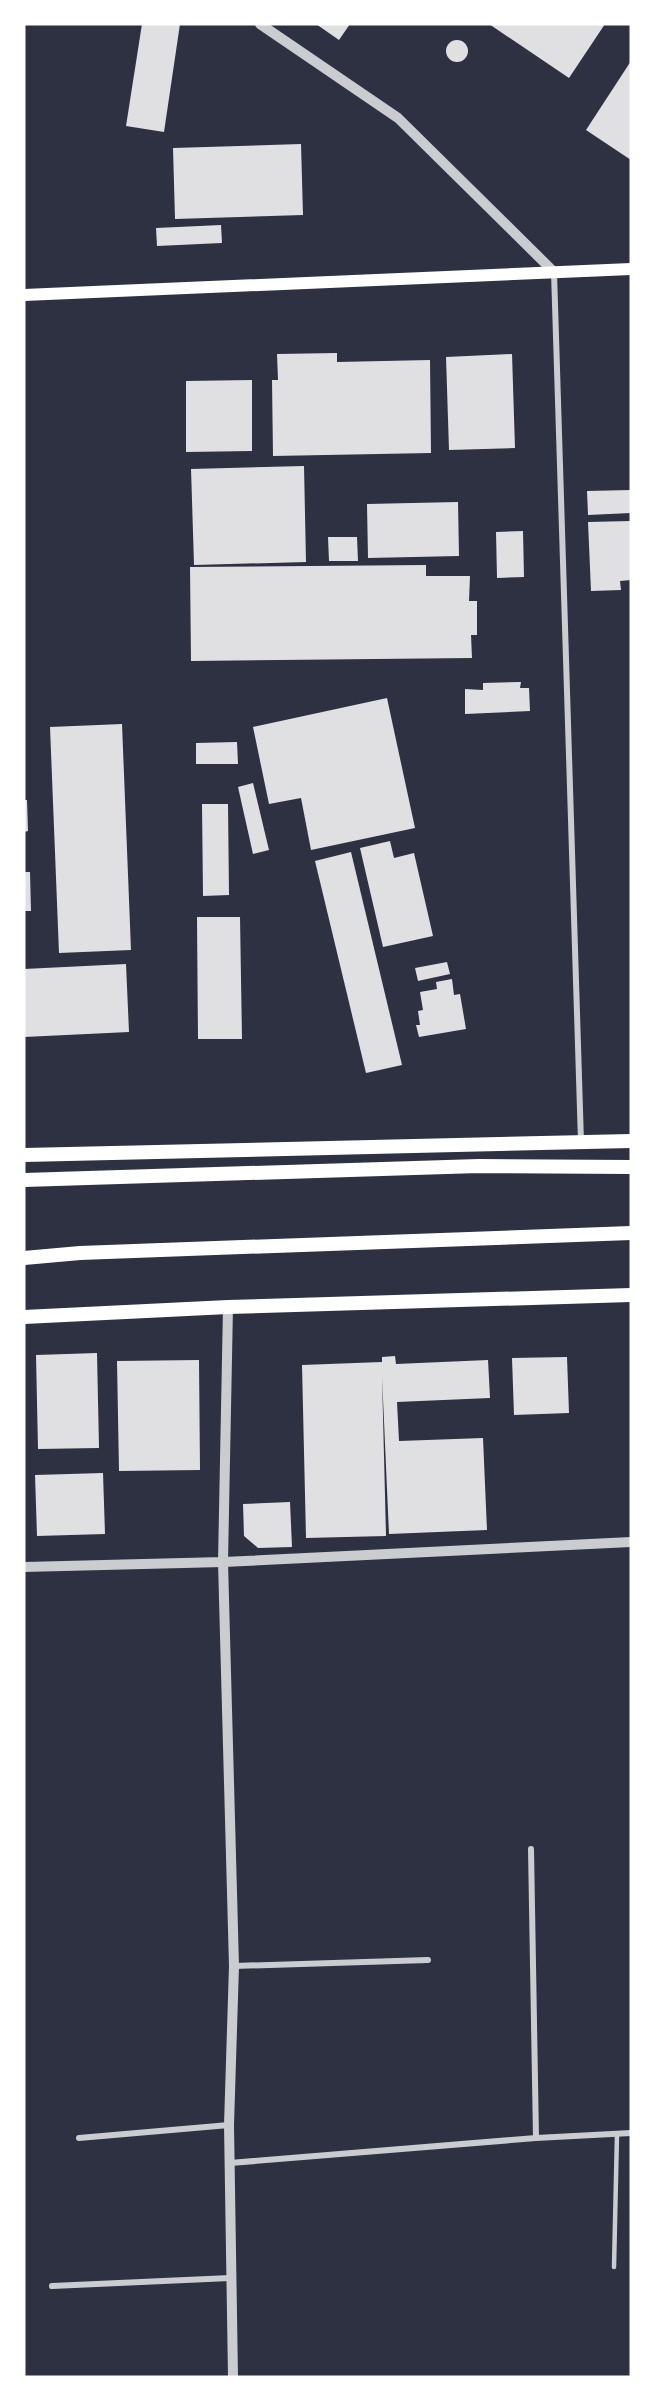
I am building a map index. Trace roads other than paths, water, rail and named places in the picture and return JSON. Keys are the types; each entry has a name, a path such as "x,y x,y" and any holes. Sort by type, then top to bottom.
{"main road":[{"path":"24,295 631,269"},
{"path":"24,1155 631,1141"},
{"path":"24,1180 479,1166 631,1167"},
{"path":"24,1258 80,1253 631,1233"},
{"path":"24,1317 228,1307 631,1295"}],"street":[{"path":"260,24 398,118 554,272 580,1143"},
{"path":"228,1307 223,1562 234,1966 229,2125 233,2377"},
{"path":"24,1567 223,1562 631,1542"},
{"path":"531,1849 536,2138"},
{"path":"234,1966 428,1960"},
{"path":"79,2138 229,2125"},
{"path":"230,2163 536,2138 631,2133"},
{"path":"52,2286 230,2278"}],"lane":[{"path":"614,2267 617,2134"}]}
